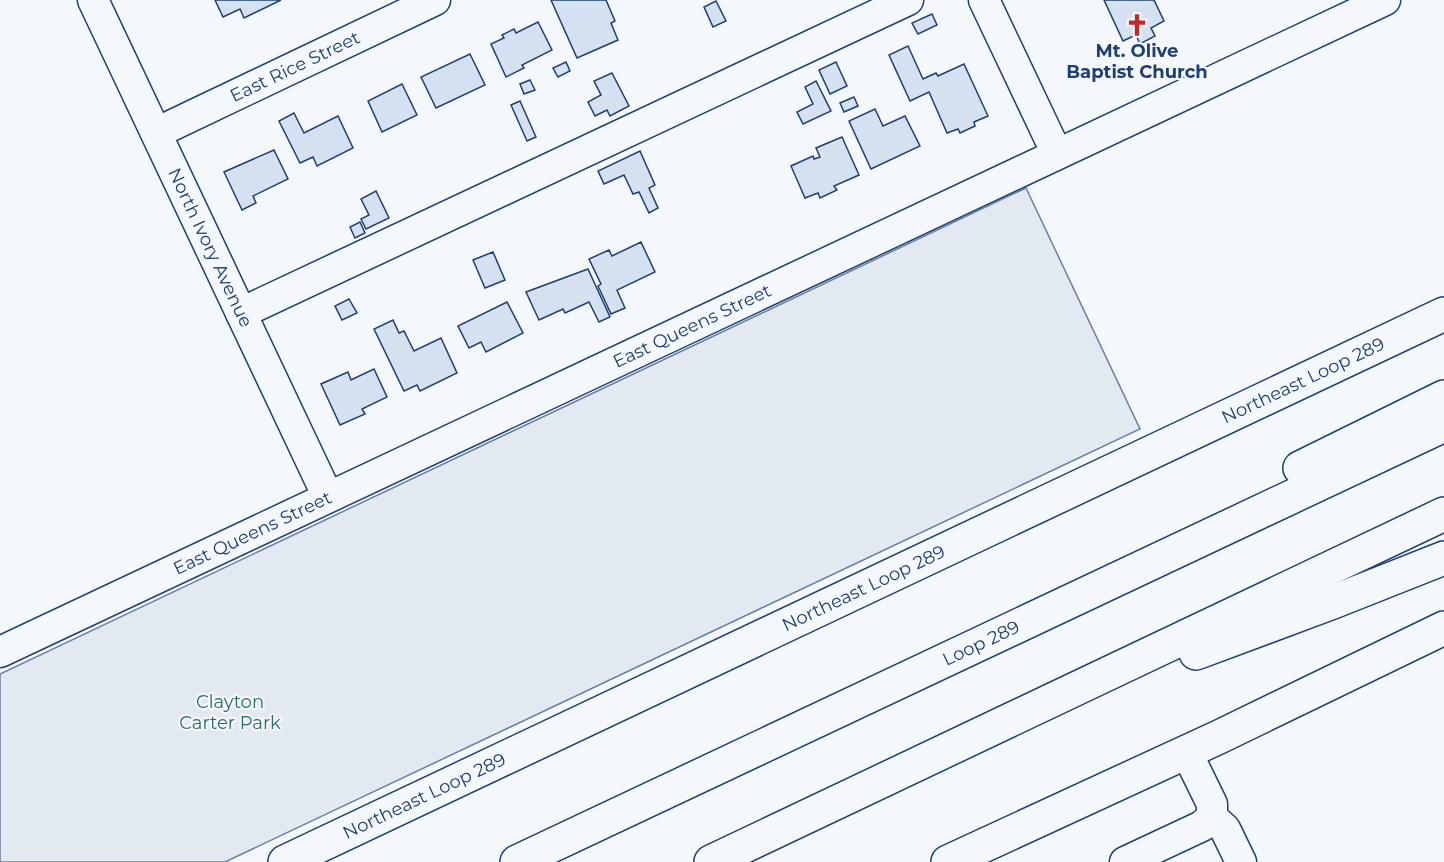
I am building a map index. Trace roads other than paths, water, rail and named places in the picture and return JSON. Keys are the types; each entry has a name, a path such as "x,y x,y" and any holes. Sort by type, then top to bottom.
{"main road":[{"name":"Northeast Loop 289","path":"285,862 1444,314"},
{"path":"936,664 1250,493 1444,398"},
{"name":"Loop 289","path":"517,862 1444,425"},
{"path":"711,862 1444,514"},
{"path":"1001,725 1333,602 1444,558"},
{"path":"948,862 991,853 1186,753 1444,628"}],"street":[{"name":"North Ivory Avenue","path":"93,0 328,497"},
{"name":"East Rice Street","path":"156,133 435,0"},
{"path":"241,313 908,0"},
{"path":"984,0 1057,154"},
{"name":"East Queens Street","path":"0,652 1385,0"},
{"path":"1186,753 1212,804 1212,817 1225,829 1241,862"},
{"path":"1125,862 1202,826 1212,817"}],"place":[{"name":"Mt. Olive Baptist Church","path":"1137,25"}],"park label":[{"name":"Clayton Carter Park","path":"230,712"}]}
